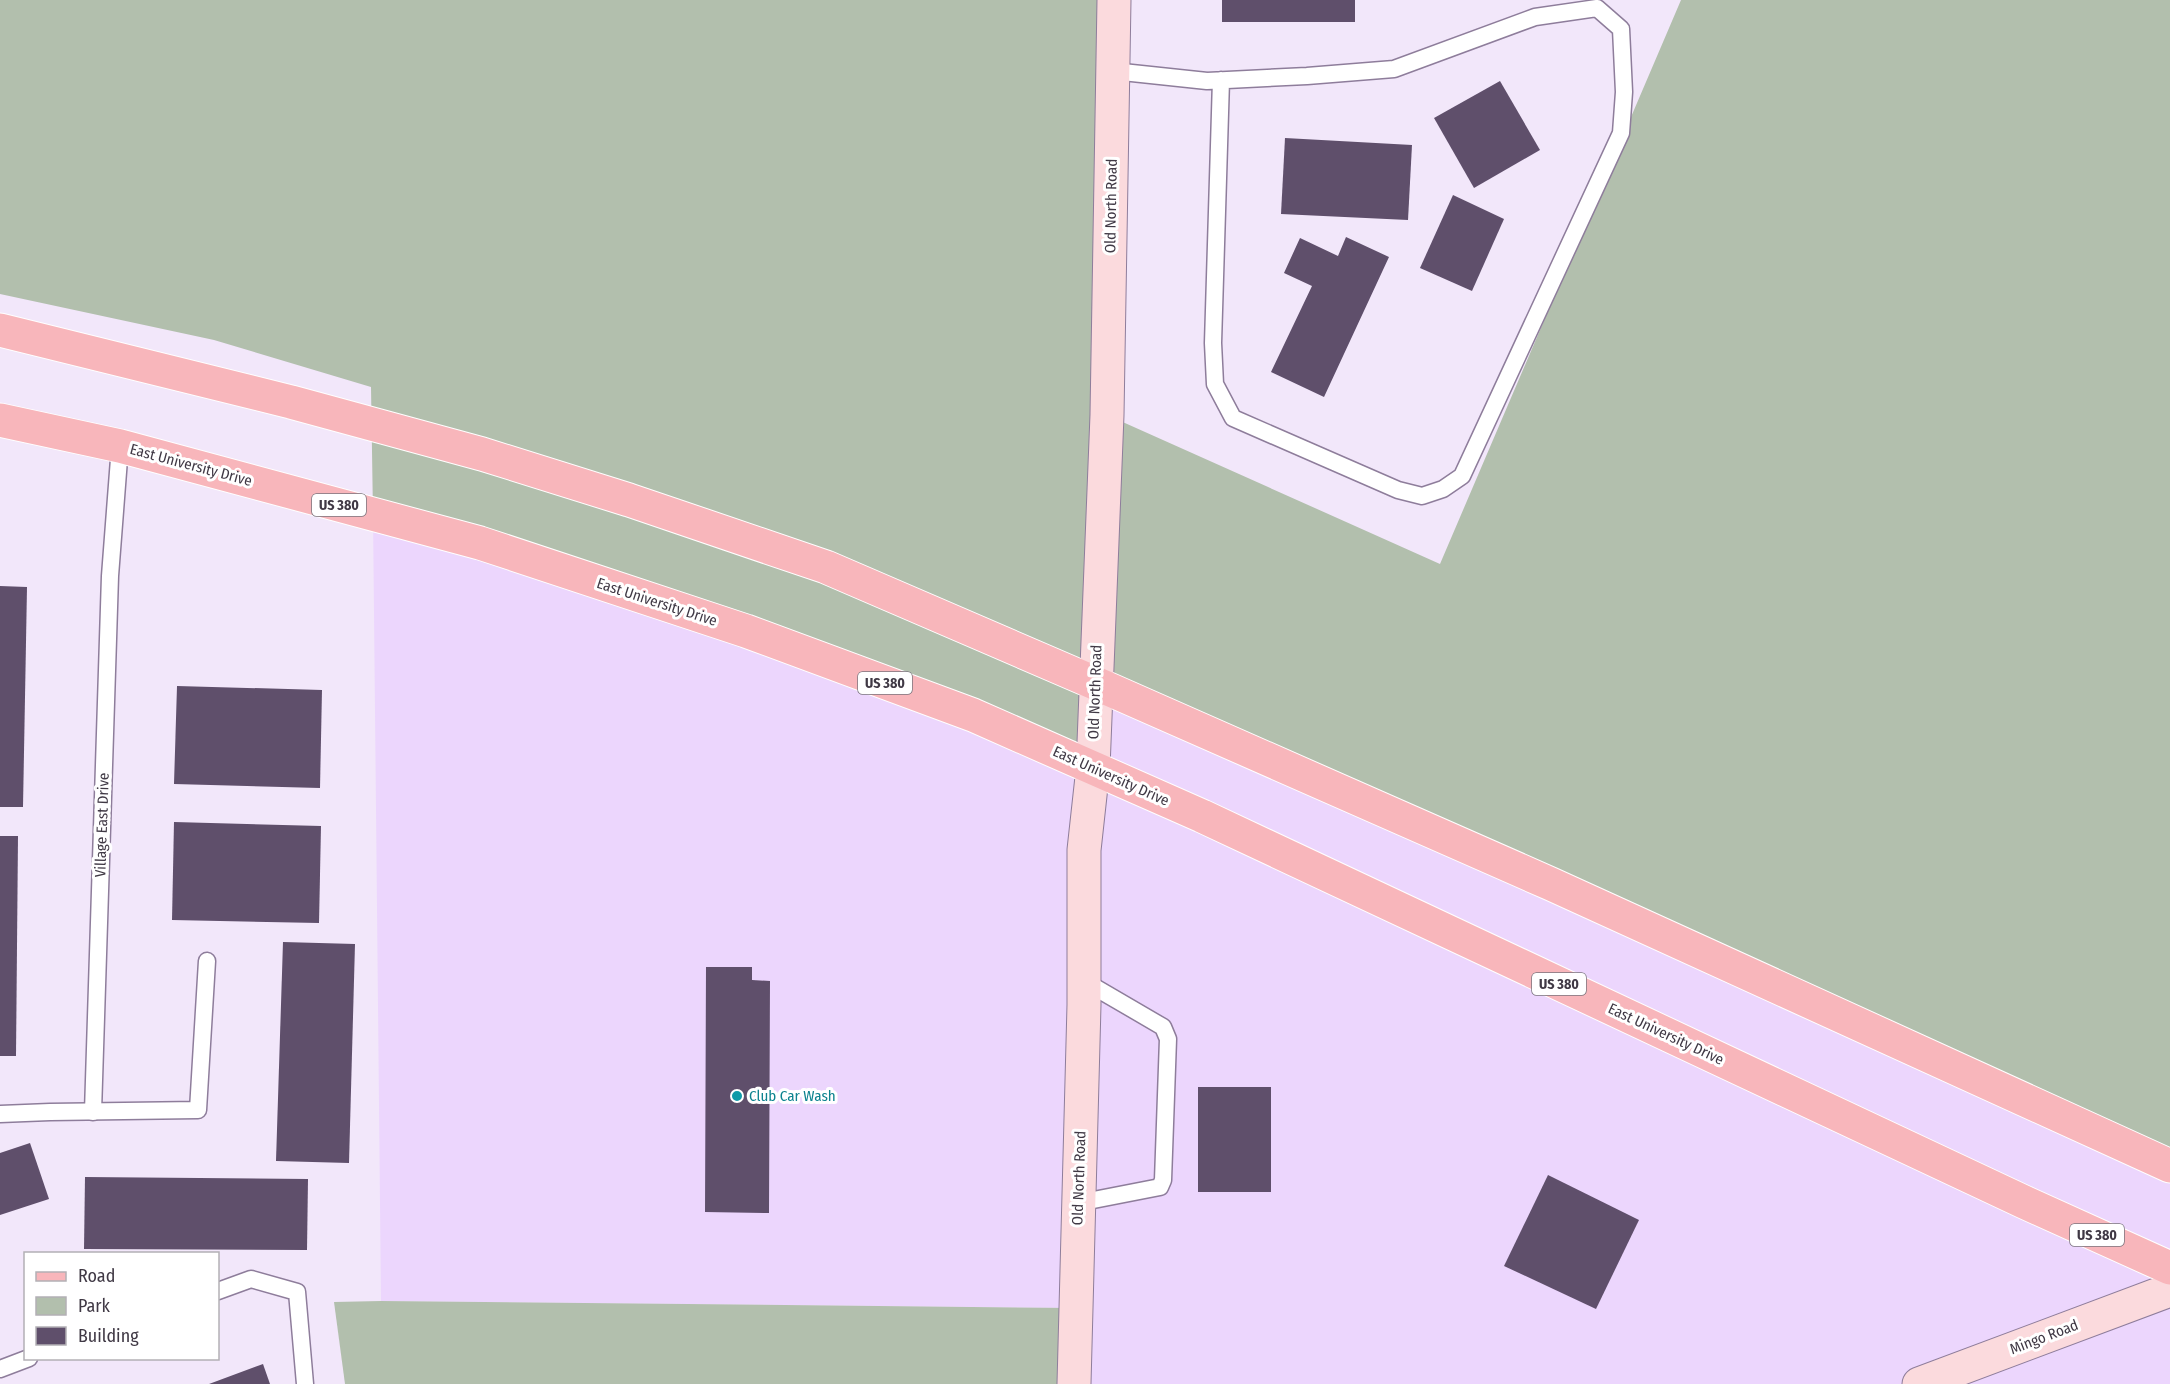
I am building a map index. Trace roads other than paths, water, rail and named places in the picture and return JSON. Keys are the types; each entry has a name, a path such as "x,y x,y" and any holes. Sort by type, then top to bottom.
{"main road":[{"path":"0,330 302,405 482,454 629,500 826,567 1551,884 2158,1161"},
{"name":"East University Drive","path":"0,420 120,446 480,543 757,635 973,715 1202,816 2024,1202 2170,1268"}],"street":[{"name":"Old North Road","path":"1074,1384 1084,981 1084,850 1093,768 1107,415 1114,0"},
{"name":"Mingo Road","path":"1918,1384 2170,1290"}],"lane":[{"path":"1113,71 1207,81 1221,80 1394,69 1535,17 1597,8 1621,29 1624,92 1621,133 1462,476 1443,489 1422,496 1398,490 1233,418 1215,384 1214,343 1221,80"},
{"name":"Village East Drive","path":"93,1112 110,576 120,446"},
{"path":"0,1114 198,1110 207,961"},
{"path":"1078,1203 1160,1187 1168,1039 1163,1027 1084,981"},
{"path":"219,1291 251,1279 297,1292 305,1384"},
{"path":"0,1369 26,1360"}],"place":[{"name":"Club Car Wash","path":"737,1096"}]}
